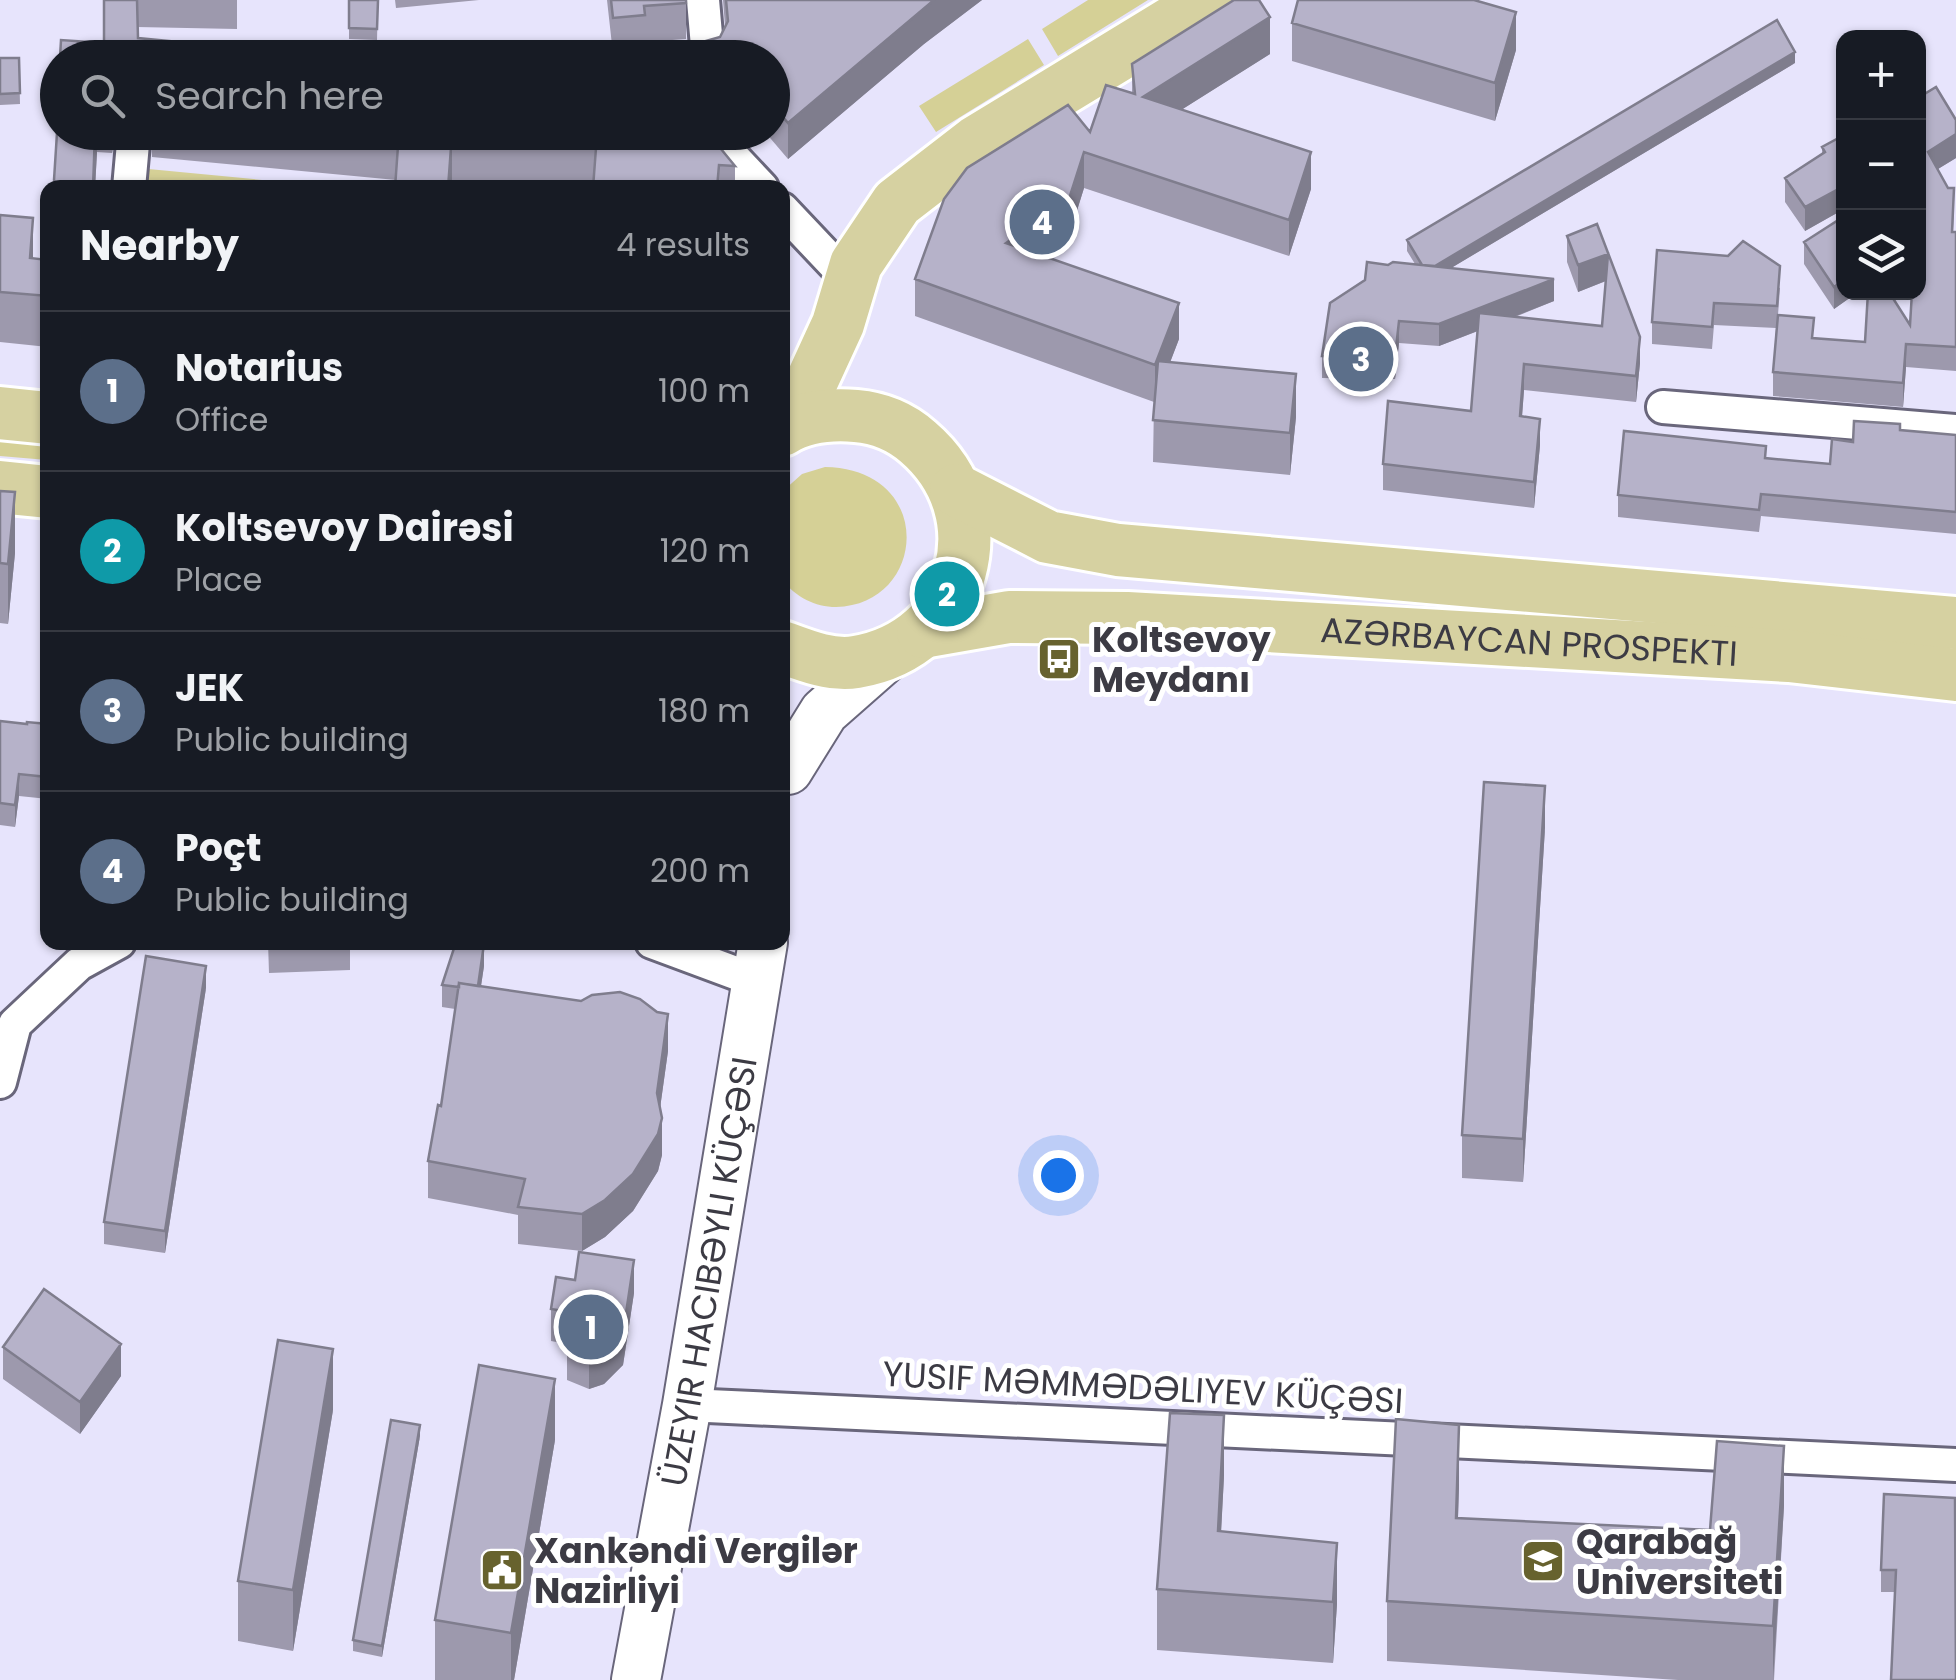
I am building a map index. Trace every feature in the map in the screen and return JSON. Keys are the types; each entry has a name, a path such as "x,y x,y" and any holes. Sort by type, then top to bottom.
{"main road":[{"path":"790,421 845,303 864,248 897,203 976,142 1209,0"},
{"path":"845,303 870,417"},
{"path":"0,413 40,417"},
{"path":"790,426 831,414 870,417 906,432 936,457 956,490 965,528 963,566 948,602 824,712 790,764"},
{"path":"0,487 40,491"},
{"name":"AZƏRBAYCAN PROSPEKTI","path":"956,490 1048,537 1118,550 1956,623"},
{"path":"1856,665 1860,613"},
{"name":"AZƏRBAYCAN PROSPEKTI","path":"790,650 816,660 854,662 907,642 1010,617 1127,618 1789,656 1956,674"},
{"path":"636,1680 687,1405 760,962"}],"street":[{"path":"703,0 706,40"},
{"path":"129,180 132,150"},
{"path":"728,150 755,180"},
{"path":"790,222 845,303"},
{"path":"1663,407 1956,432"},
{"path":"0,1082 15,1024 79,964 105,950"},
{"path":"695,950 760,962"},
{"name":"YUSIF MƏMMƏDƏLIYEV KÜÇƏSI","path":"687,1405 1956,1465"}],"shaded area":[{"path":"1088,0 1148,0 1058,56 1042,29"},
{"path":"1028,39 1044,65 936,132 919,106"},
{"path":"138,168 263,180 137,180"},
{"path":"0,441 40,445 40,459 0,456"},
{"path":"825,467 861,474 887,489 902,512 907,537 902,562 888,585 866,600 836,607 821,605 790,588 790,485 802,474"}],"building":[{"path":"104,0 137,0 138,38 158,40 104,40"},
{"path":"349,0 378,0 377,29 349,28"},
{"path":"611,0 686,3 644,6 645,15 613,18"},
{"path":"726,0 934,0 790,121 790,40 710,40 720,37 728,21"},
{"path":"1234,0 1259,0 1270,17 1143,97 1311,152 1289,220 1084,152 1069,199 1006,243 1179,303 1155,365 915,279 944,199 967,168 1068,105 1090,132 1106,85 1135,94 1132,64"},
{"path":"1298,0 1474,0 1516,12 1495,83 1292,23"},
{"path":"1777,20 1795,52 1435,266 1422,265 1407,240"},
{"path":"0,58 19,58 20,93 0,94"},
{"path":"1936,87 1956,120 1956,134 1928,152 1948,188 1954,188 1956,347 1906,344 1903,383 1773,372 1778,315 1814,318 1812,338 1865,342 1868,300 1894,300 1910,325 1912,300 1926,300 1926,93"},
{"path":"1836,139 1836,190 1805,207 1785,178 1825,152 1822,147"},
{"path":"56,150 94,150 93,180 54,180"},
{"path":"398,150 451,150 449,180 396,180"},
{"path":"596,150 722,150 735,166 719,165 718,180 594,180"},
{"path":"0,215 33,218 30,258 40,259 40,295 0,292"},
{"path":"1836,222 1834,287 1804,242"},
{"path":"1597,224 1640,337 1636,376 1524,364 1520,416 1540,419 1534,482 1383,464 1388,401 1471,411 1479,313 1602,326 1608,254 1578,265 1567,236"},
{"path":"1743,241 1780,266 1777,306 1714,303 1712,327 1652,322 1657,250 1728,256"},
{"path":"1367,262 1554,279 1439,324 1399,321 1395,357 1322,356 1330,303 1365,280"},
{"path":"1158,361 1296,374 1290,433 1153,420"},
{"path":"1854,421 1900,424 1900,430 1956,435 1956,512 1761,494 1759,510 1618,495 1624,431 1766,446 1765,458 1830,464 1832,439 1853,442"},
{"path":"0,491 15,492 8,564 0,563"},
{"path":"0,721 40,723 40,776 19,774 15,805 0,803"},
{"path":"1484,782 1545,786 1523,1139 1462,1135"},
{"path":"453,950 483,950 478,986 442,985"},
{"path":"146,956 206,966 165,1231 104,1222"},
{"path":"459,983 581,1001 592,995 620,992 668,1014 657,1093 662,1118 658,1134 633,1174 605,1200 582,1214 518,1207 525,1179 428,1161 438,1105 441,1106"},
{"path":"579,1252 634,1260 623,1333 604,1351 589,1356 567,1347 570,1312 551,1309 556,1277 575,1280"},
{"path":"44,1289 121,1344 80,1402 3,1347"},
{"path":"278,1340 333,1349 293,1590 238,1581"},
{"path":"479,1365 555,1379 511,1633 435,1620"},
{"path":"1170,1413 1224,1415 1218,1531 1337,1543 1333,1602 1157,1589"},
{"path":"1396,1419 1459,1425 1456,1518 1710,1530 1717,1441 1784,1446 1773,1626 1387,1601"},
{"path":"391,1420 420,1425 382,1646 353,1640"},
{"path":"1884,1494 1955,1498 1956,1680 1891,1680 1896,1570 1881,1570"}],"place":[{"name":"Poçt","path":"1042,222"},
{"name":"JEK","path":"1361,359"},
{"name":"Koltsevoy Dairəsi","path":"947,594"},
{"name":"Koltsevoy Meydanı","path":"1059,659"},
{"name":"Notarius","path":"591,1327"},
{"name":"Qarabağ Universiteti","path":"1543,1561"},
{"name":"Xankəndi Vergilər Nazirliyi","path":"502,1570"}]}
